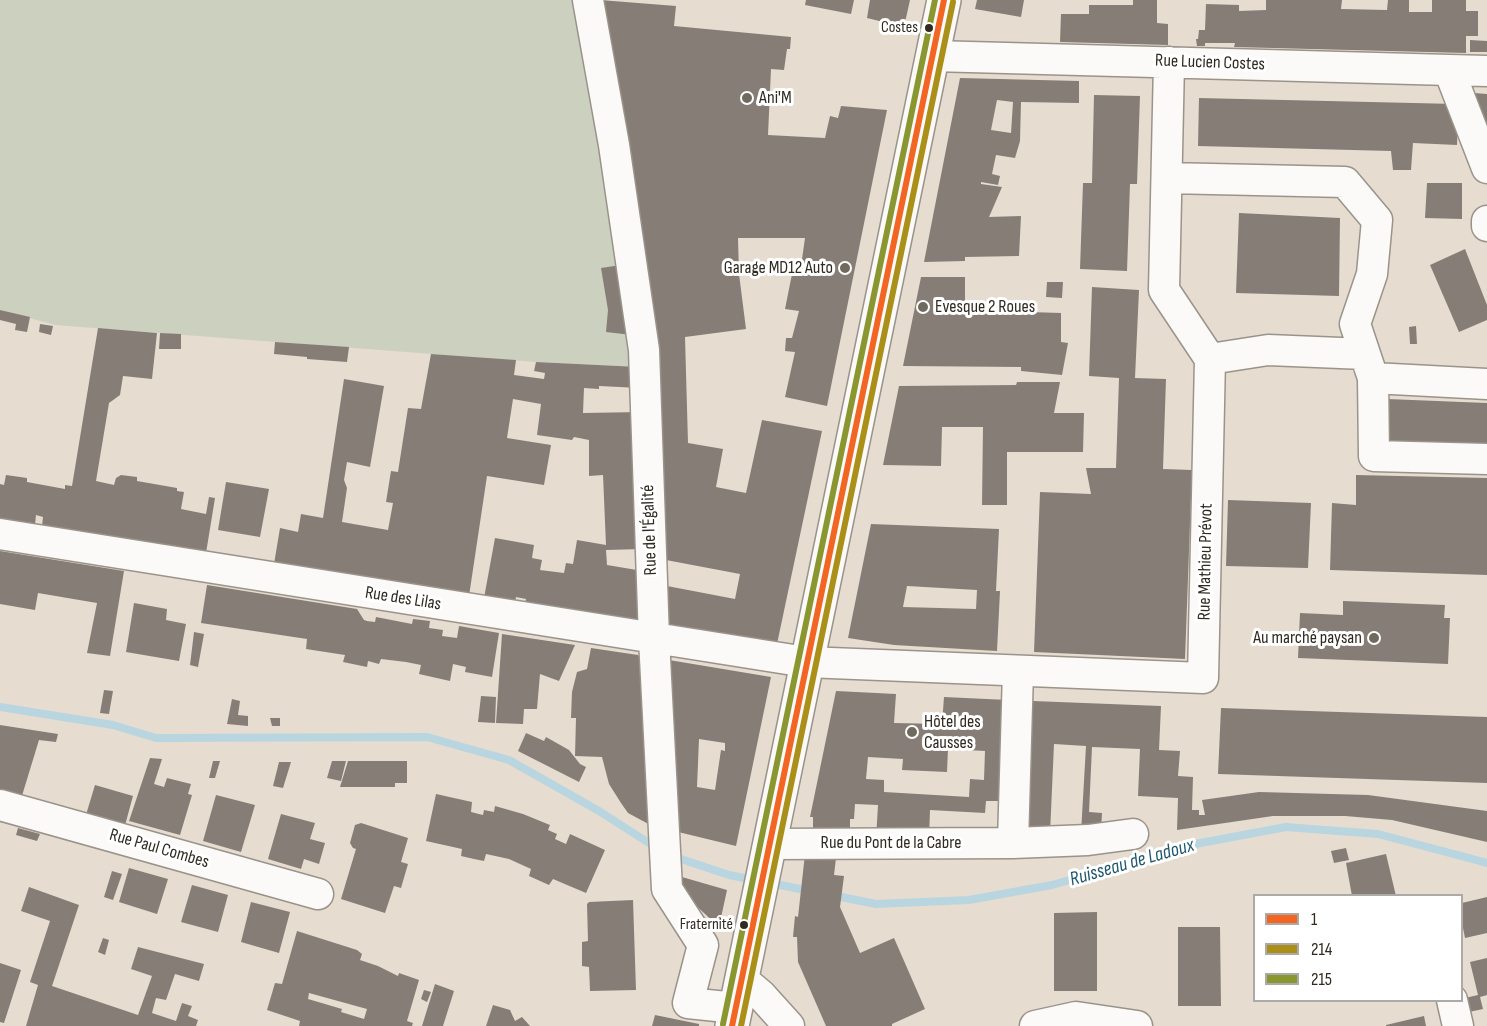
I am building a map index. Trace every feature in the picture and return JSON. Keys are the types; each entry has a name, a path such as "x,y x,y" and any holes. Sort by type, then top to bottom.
{"main road":[{"path":"737,1004 944,0"}],"street":[{"name":"Rue de l'Égalité","path":"588,0 614,146 644,350 654,639 667,890 703,945 688,1003 737,1004"},
{"name":"Rue Lucien Costes","path":"932,56 1487,71"},
{"path":"1168,62 1164,290 1210,359 1268,350 1487,384"},
{"path":"1449,70 1487,168"},
{"path":"1167,178 1345,182 1377,220 1372,274 1354,324 1369,366 1374,456 1487,459"},
{"path":"1487,221 1487,226"},
{"name":"Rue Mathieu Prévot","path":"806,662 1203,678 1210,359"},
{"name":"Rue des Lilas","path":"0,534 806,662"},
{"path":"1013,843 1018,671"},
{"name":"Rue Paul Combes","path":"0,805 318,894"},
{"name":"Rue du Pont de la Cabre","path":"769,844 1013,843 1088,840 1133,834"},
{"path":"737,1004 761,994 789,1026"},
{"path":"1452,1002 1458,1026"},
{"path":"1035,1026 1076,1017 1137,1026"}],"green space":[{"path":"0,0 576,0 639,367 536,362 55,325 0,310"}],"building":[{"path":"600,0 676,6 674,26 791,37 784,70 771,69 768,135 825,138 830,116 838,118 841,106 887,110 827,406 785,397 795,352 785,351 786,338 792,338 799,311 785,309 794,264 801,266 805,238 738,238 739,274 746,329 685,337 688,443 723,449 716,487 746,493 762,420 822,431 777,644 671,626 668,622 667,586 735,599 740,574 666,560 661,397"},
{"path":"806,0 854,0 851,14 805,5"},
{"path":"870,0 910,0 904,27 867,18"},
{"path":"977,0 1024,0 1021,17 975,9"},
{"path":"1133,0 1157,0 1157,23 1168,24 1168,45 1060,42 1061,14 1089,14 1089,5 1133,5"},
{"path":"1266,0 1342,0 1341,9 1387,10 1388,0 1409,0 1409,12 1432,12 1432,0 1466,0 1466,11 1478,11 1478,36 1466,36 1466,53 1234,47 1235,43 1205,43 1205,46 1197,46 1196,39 1198,39 1199,30 1205,30 1206,4 1239,5 1239,11 1266,10"},
{"path":"1470,40 1487,41 1487,52 1470,52"},
{"path":"960,78 1079,81 1079,103 1021,102 1020,141 1015,158 996,155 992,174 1000,176 998,185 981,182 981,184 1002,187 989,217 1021,216 1019,256 965,257 965,261 924,262","holes":["997,100 1013,102 1011,133 991,130"]},
{"path":"1474,93 1487,94 1487,125"},
{"path":"1094,95 1140,96 1137,184 1130,184 1127,271 1080,269 1083,183 1092,183"},
{"path":"1199,98 1456,104 1458,111 1457,145 1413,143 1411,170 1393,170 1391,151 1198,146"},
{"path":"1427,183 1462,183 1462,219 1425,218"},
{"path":"1239,213 1340,218 1339,296 1236,293"},
{"path":"1465,249 1487,305 1487,320 1459,332 1430,265"},
{"path":"621,265 632,335 606,332 608,310 601,268"},
{"path":"921,277 965,277 965,310 1061,313 1061,342 1068,343 1062,375 1021,371 1021,367 903,366"},
{"path":"1047,282 1063,282 1062,298 1046,297"},
{"path":"1092,287 1139,290 1135,378 1166,379 1163,469 1192,470 1185,659 1034,652 1040,492 1091,494 1086,468 1116,468 1119,378 1089,376"},
{"path":"0,310 30,317 27,332 15,330 16,324 0,320"},
{"path":"40,324 53,326 51,335 39,332"},
{"path":"1416,326 1417,344 1410,344 1409,327"},
{"path":"98,328 157,333 152,379 123,376 120,395 109,403 96,481 114,485 116,478 121,475 137,477 137,481 177,488 177,491 184,492 181,509 206,514 209,497 215,498 206,553 42,526 43,517 36,515 35,525 0,519 0,484 4,485 6,475 27,478 27,482 65,489 65,485 72,486"},
{"path":"160,333 181,334 181,349 159,349"},
{"path":"275,342 349,347 347,362 274,354"},
{"path":"431,354 516,360 514,375 544,379 545,373 534,371 536,362 639,367 640,388 599,386 599,389 584,388 583,413 640,412 642,549 606,550 607,565 643,571 644,618 637,623 525,604 526,599 516,597 515,603 484,598 495,538 534,545 532,558 542,560 540,570 564,573 566,563 573,564 577,540 606,545 603,475 589,476 589,440 537,435 541,404 513,399 507,438 551,445 544,485 487,476 469,596 274,564 280,528 298,532 301,514 323,518 344,379 384,386 370,467 347,462 344,480 347,488 342,522 388,530 393,503 386,502 391,471 398,472 408,408 421,409"},
{"path":"1017,382 1060,382 1054,413 1084,413 1083,452 1007,452 1007,505 982,505 983,427 942,427 941,466 883,465 899,386 1016,385"},
{"path":"1387,399 1487,403 1487,448 1386,445"},
{"path":"1356,475 1487,478 1487,575 1330,570 1332,503 1356,505"},
{"path":"226,482 269,489 260,537 218,530"},
{"path":"1228,500 1311,503 1308,568 1226,566"},
{"path":"871,524 999,529 996,591 1000,591 997,651 894,645 848,638","holes":["907,586 977,590 976,609 903,607"]},
{"path":"0,551 124,571 110,656 87,653 97,603 38,593 35,610 0,604"},
{"path":"207,585 357,609 367,621 375,622 376,617 412,624 413,619 430,621 429,628 443,630 442,636 457,638 459,626 499,633 492,677 465,672 466,667 453,664 450,681 419,674 421,665 406,662 381,659 379,664 368,661 367,667 343,662 345,655 306,649 307,639 201,623"},
{"name":"Au marché paysan","path":"1343,601 1445,605 1444,618 1450,618 1448,664 1298,658 1300,613 1343,615"},
{"path":"134,603 167,609 166,620 186,624 179,661 126,652"},
{"path":"194,632 204,634 198,667 190,665"},
{"path":"502,634 575,645 559,681 540,674 537,709 524,709 523,724 496,723"},
{"path":"591,648 638,655 645,664 654,827 628,813 609,784 602,757 575,756 576,718 571,718 572,692 577,672 587,669"},
{"path":"669,660 771,677 736,846 674,831","holes":["699,739 725,743 725,751 721,750 715,790 697,787"]},
{"path":"104,690 113,691 109,714 100,713"},
{"path":"836,691 896,694 894,723 942,724 944,697 1008,700 1005,801 986,801 985,813 930,810 929,839 876,839 878,805 855,804 854,819 850,819 850,835 813,835 813,817 810,817","holes":["948,749 985,751 984,780 970,779 969,797 884,792 884,780 866,779 868,757 903,759 902,770 947,772"]},
{"path":"481,696 496,697 495,723 478,722"},
{"path":"232,699 240,701 238,715 248,716 248,726 227,724"},
{"path":"1033,701 1161,706 1159,750 1180,751 1178,776 1193,777 1192,810 1199,810 1199,815 1205,815 1202,800 1259,792 1368,795 1487,811 1487,842 1392,820 1345,816 1273,816 1177,830 1178,798 1138,796 1140,749 1092,747 1089,812 1102,813 1101,831 1081,833 1086,746 1054,744 1050,834 1027,835"},
{"path":"1221,708 1487,717 1487,783 1218,774"},
{"path":"270,718 280,718 280,726 272,726"},
{"path":"0,725 58,734 56,742 39,740 21,799 0,793"},
{"path":"526,733 544,741 546,737 569,750 580,764 586,767 579,782 518,751"},
{"path":"150,758 162,759 154,784 164,787 167,778 191,784 188,794 192,795 180,835 129,821"},
{"path":"213,761 220,761 215,778 209,778"},
{"path":"332,761 346,761 341,781 327,778"},
{"path":"348,761 407,761 407,783 395,783 395,787 340,787"},
{"path":"279,762 291,762 283,788 273,786"},
{"path":"95,785 133,796 124,829 85,818"},
{"path":"436,794 472,802 471,812 483,815 484,810 494,812 495,806 523,814 550,825 548,830 557,834 555,839 566,844 570,834 605,850 586,893 553,879 549,885 529,876 531,869 509,859 486,854 484,861 474,859 461,856 462,849 426,841"},
{"path":"216,795 255,805 241,852 203,841"},
{"path":"281,814 315,823 310,839 325,843 319,864 304,859 301,869 268,859"},
{"path":"361,823 408,838 401,862 408,864 401,888 394,886 385,913 341,899 356,849 350,843 355,825"},
{"path":"18,828 40,834 37,841 16,835"},
{"path":"1346,848 1349,860 1334,863 1331,851"},
{"path":"805,854 836,858 834,875 844,876 840,907 860,953 894,938 925,1009 892,1026 826,1026 798,962 797,937 793,937 795,916 798,917"},
{"path":"1386,854 1396,894 1352,894 1346,863"},
{"path":"129,868 168,879 157,914 119,902"},
{"path":"112,871 122,874 113,900 104,897"},
{"path":"675,875 727,890 719,927 676,887"},
{"path":"192,885 228,895 218,932 181,922"},
{"path":"29,887 79,905 52,986 138,1015 152,976 131,969 138,947 204,964 199,981 175,974 166,1000 156,998 152,1013 176,1021 182,1003 192,1006 188,1016 198,1020 196,1026 26,1026 38,985 30,982 50,921 21,911"},
{"path":"1487,897 1487,933 1465,938 1463,903"},
{"path":"633,900 636,990 590,991 589,967 582,966 582,942 588,941 587,904 589,902"},
{"path":"251,902 290,912 279,953 241,942"},
{"path":"1097,912 1097,991 1054,991 1054,913"},
{"path":"1178,927 1220,927 1221,1006 1178,1006"},
{"path":"297,931 357,950 362,954 360,960 398,976 399,973 419,980 407,1021 413,1023 412,1026 299,1026 300,1021 267,1010 275,983 282,984","holes":["309,993 367,1009 364,1019 341,1012 342,1009 308,999"]},
{"path":"103,938 109,940 105,955 98,952"},
{"path":"1487,958 1487,995 1480,997 1483,1009 1469,1012 1465,998 1478,995 1470,962"},
{"path":"0,963 21,970 4,1023 0,1022"},
{"path":"435,984 454,991 443,1026 422,1026"},
{"path":"424,990 431,992 427,1002 421,999"},
{"path":"493,1005 510,1010 515,1021 522,1017 530,1026 486,1026"},
{"path":"655,1015 699,1024 699,1026 652,1026"},
{"path":"1424,1016 1426,1026 1386,1026 1386,1025"}],"waterway":[{"path":"0,707 113,725 156,738 427,737 509,760 599,811 652,845"},
{"name":"Ruisseau de Ladoux","path":"831,895 876,904 969,900 1052,885 1195,844 1286,827 1378,834 1487,863"},
{"path":"678,858 729,875 749,879"},
{"name":"Ruisseau de Ladoux","path":"775,884 810,891"}],"transit line":[{"name":"215","path":"723,1024 935,0"},
{"name":"1","path":"732,1026 944,0"},
{"name":"214","path":"741,1026 953,2"}],"place":[{"name":"Costes","path":"929,28"},
{"name":"Ani'M","path":"747,98"},
{"name":"Garage MD12 Auto","path":"845,268"},
{"name":"Evesque 2 Roues","path":"923,307"},
{"name":"Au marché paysan","path":"1374,638"},
{"name":"Hôtel des Causses","path":"912,732"},
{"name":"Fraternité","path":"744,925"}]}
